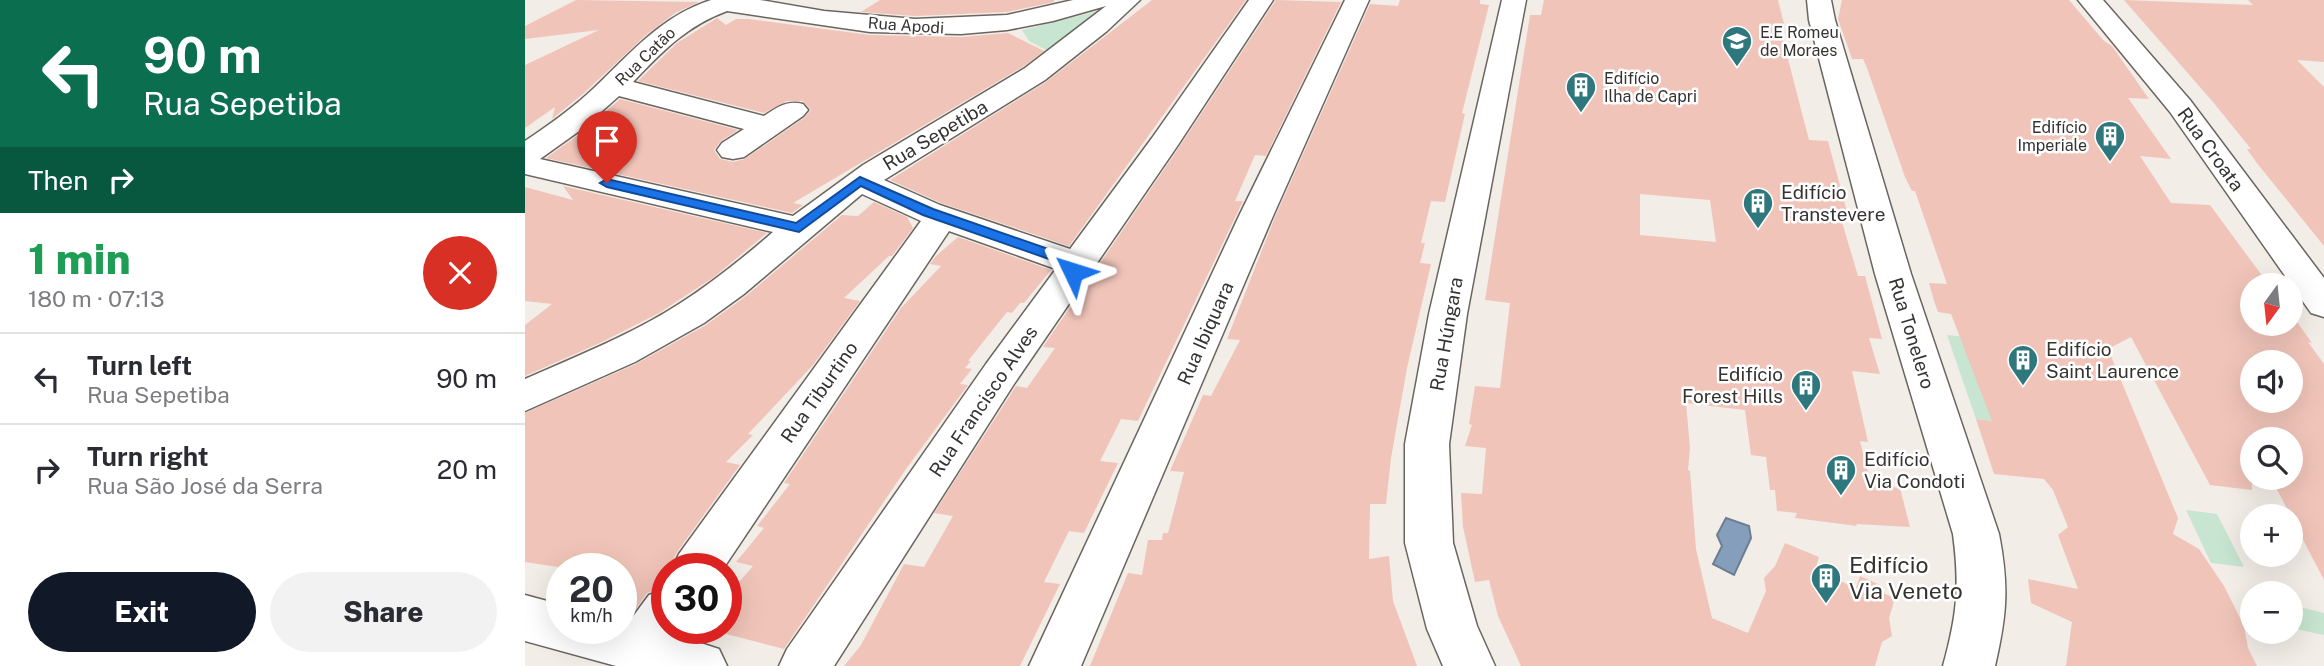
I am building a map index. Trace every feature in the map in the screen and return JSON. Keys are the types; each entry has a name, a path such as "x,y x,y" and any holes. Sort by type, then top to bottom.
{"street":[{"name":"Rua Francisco Alves","path":"805,666 1000,373 1261,0"},
{"name":"Rua Ibiquara","path":"1055,666 1261,204 1357,0"},
{"name":"Rua Húngara","path":"1469,666 1452,629 1429,543 1427,444 1448,314 1514,0"},
{"name":"Rua Tonelero","path":"1819,0 1822,20 1893,274 1976,534 1983,576 1979,625 1969,666"},
{"name":"Rua Croata","path":"2089,0 2180,106 2324,304"},
{"name":"Rua Apodi","path":"735,1 815,17 932,29 997,25 1107,4"},
{"name":"Rua Catão","path":"525,155 567,127 614,86 667,31 687,18 735,1"},
{"name":"Rua Sepetiba","path":"525,396 626,351 675,325 715,298 860,181 1046,67 1107,4"},
{"path":"614,86 780,118 733,150"},
{"path":"525,165 799,228"},
{"path":"860,181 878,191 1078,264"},
{"name":"Rua Tiburtino","path":"707,553 943,215"},
{"path":"525,618 546,624"},
{"path":"672,644 701,666"}],"green space":[{"path":"1102,10 1048,51 1029,41 1022,30"},
{"path":"1947,335 1998,340 2021,424 1976,419"},
{"path":"2186,510 2217,514 2240,559 2240,567 2211,563"},
{"path":"2303,608 2324,613 2324,635 2303,631"}],"water":[{"path":"1726,518 1749,526 1751,538 1734,575 1713,564 1722,546 1717,535"}],"building":[{"path":"576,0 699,2 675,13 646,35 552,119 555,107 525,128 525,65 599,30 525,39 525,26"},
{"path":"880,0 1054,2 1007,12 915,16 861,12"},
{"path":"1152,0 1246,0 1069,246 941,203 890,180 1046,82"},
{"path":"1276,0 1341,2 1266,156 1255,155 1235,201 1243,201 1138,421 1121,419 1100,461 1118,463 1084,533 1069,531 1044,582 1060,584 1020,666 844,666 861,645 904,564 924,567 953,516 934,513 1016,386 1027,388 1055,348 1043,347"},
{"path":"1400,0 1480,0 1480,4 1489,5 1462,113 1465,114 1445,202 1431,201 1421,243 1425,243 1420,263 1431,264 1407,368 1386,504 1370,504 1369,559 1389,556 1393,601 1417,666 1090,666 1128,573 1142,575 1148,540 1162,540 1163,533 1168,533 1184,472 1170,471 1203,395 1211,396 1240,340 1227,339 1275,217 1370,4 1398,6"},
{"path":"1544,0 1778,0 1785,28 1780,28 1809,140 1828,141 1847,212 1839,212 1858,276 1865,276 1882,339 1869,338 1880,374 1852,371 1868,442 1860,441 1871,484 1900,488 1910,527 1856,524 1857,526 1795,518 1797,513 1777,511 1775,490 1770,490 1766,457 1751,455 1745,410 1686,403 1690,448 1688,470 1696,549 1712,618 1748,633 1766,591 1764,578 1775,566 1785,543 1819,557 1815,570 1856,588 1860,576 1880,585 1878,591 1895,598 1889,618 1892,636 1882,642 1875,666 1521,666 1498,616 1489,580 1475,582 1463,527 1461,493 1482,494 1486,448 1465,446 1472,425 1469,424 1475,386 1500,388 1510,303 1485,300 1530,15 1541,15","holes":["1640,194 1710,200 1716,242 1640,235"]},
{"path":"1842,0 2069,0 2104,41 2112,46 2149,99 2128,98 2171,159 2140,156 2171,203 2210,205 2260,273 2240,273 2240,336 2303,336 2303,330 2312,343 2308,342 2324,364 2324,580 2303,540 2303,504 2285,504 2277,490 2303,490 2303,427 2240,427 2240,489 2210,485 2131,337 2108,349 2178,518 2173,534 2199,549 2224,586 2240,618 2240,644 2247,644 2257,666 2066,666 2072,622 2031,603 2028,579 2078,589 2058,535 2068,527 2053,490 2044,479 1994,474 1976,419 1992,421 1951,314 1938,312 1929,283 1947,284 1915,191 1912,191 1905,177 1867,68 1863,59 1852,59 1838,19"},
{"path":"2124,0 2253,5 2248,0 2324,0 2324,62 2297,60 2324,87 2324,246 2256,162 2247,149 2251,149 2213,102"},
{"path":"717,18 726,25 736,19 748,19 870,35 961,37 1008,33 1044,51 1024,66 793,203 803,205 792,213 546,158 584,131 620,99 738,130 721,141 714,150 720,159 733,162 745,159 804,118 811,110 803,101 787,101 764,113 638,81 677,43"},
{"path":"563,186 767,233 714,277 659,313 525,376 525,325 552,304 525,301 525,187 573,200"},
{"path":"874,202 907,217 913,228 892,256 844,298 860,301 813,365 748,434 753,435 726,462 740,465 676,553 651,553 651,592 637,607 637,553 546,553 546,565 525,562 525,413 636,364 706,325 746,296 842,215 858,216"},
{"path":"958,237 1051,270 1024,303 1020,303 1012,313 1007,312 968,361 971,361 965,368 972,369 960,384 968,385 906,469 784,649 742,638 742,579 753,566 742,563 742,555 764,528 757,526 790,484 784,483 901,308 941,266 930,264"}],"place":[{"name":"E.E Romeu de Moraes","path":"1737,68"},
{"name":"Edifício Ilha de Capri","path":"1581,114"},
{"name":"Edifício Imperiale","path":"2110,163"},
{"name":"Edifício Transtevere","path":"1758,230"},
{"name":"Edifício Saint Laurence","path":"2023,387"},
{"name":"Edifício Forest Hills","path":"1806,412"},
{"name":"Edifício Via Condoti","path":"1841,497"},
{"name":"Edifício Via Veneto","path":"1826,605"}],"route":[{"path":"607,183 799,228 860,181 928,212 964,222 1078,264 1073,272"}]}
